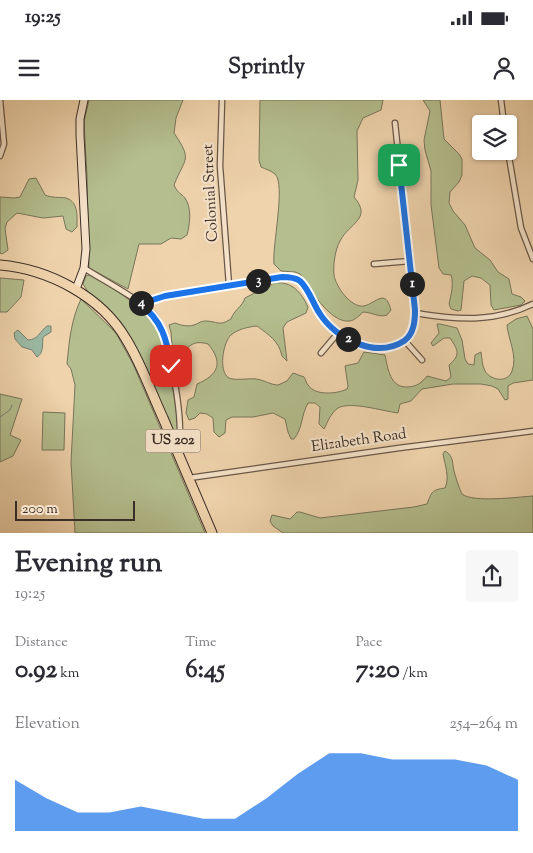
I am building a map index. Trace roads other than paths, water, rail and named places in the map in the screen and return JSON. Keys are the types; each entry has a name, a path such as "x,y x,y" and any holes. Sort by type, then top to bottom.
{"highway":[{"name":"US 202","path":"0,265 38,272 76,289 103,310 120,330 127,339 140,365 212,533"}],"street":[{"path":"0,100 4,144 0,156"},
{"path":"76,289 84,268 86,248 80,127 84,100"},
{"name":"Colonial Street","path":"222,100 220,166 229,285"},
{"path":"501,100 503,115"},
{"path":"140,304 165,296 229,285 282,277 295,278 302,283 321,316 338,333 353,342 378,348 397,344 405,340 410,335 414,326 415,314 394,123"},
{"path":"510,160 521,228 533,259"},
{"path":"374,264 410,261"},
{"path":"84,268 140,304 156,317 164,336 180,418 181,433 179,441"},
{"path":"415,314 473,319 505,314 533,304"},
{"path":"321,353 338,333"},
{"path":"405,340 422,360"},
{"name":"Elizabeth Road","path":"189,478 399,448 533,432"}],"waterway":[{"path":"0,417 10,410 12,405"}]}
